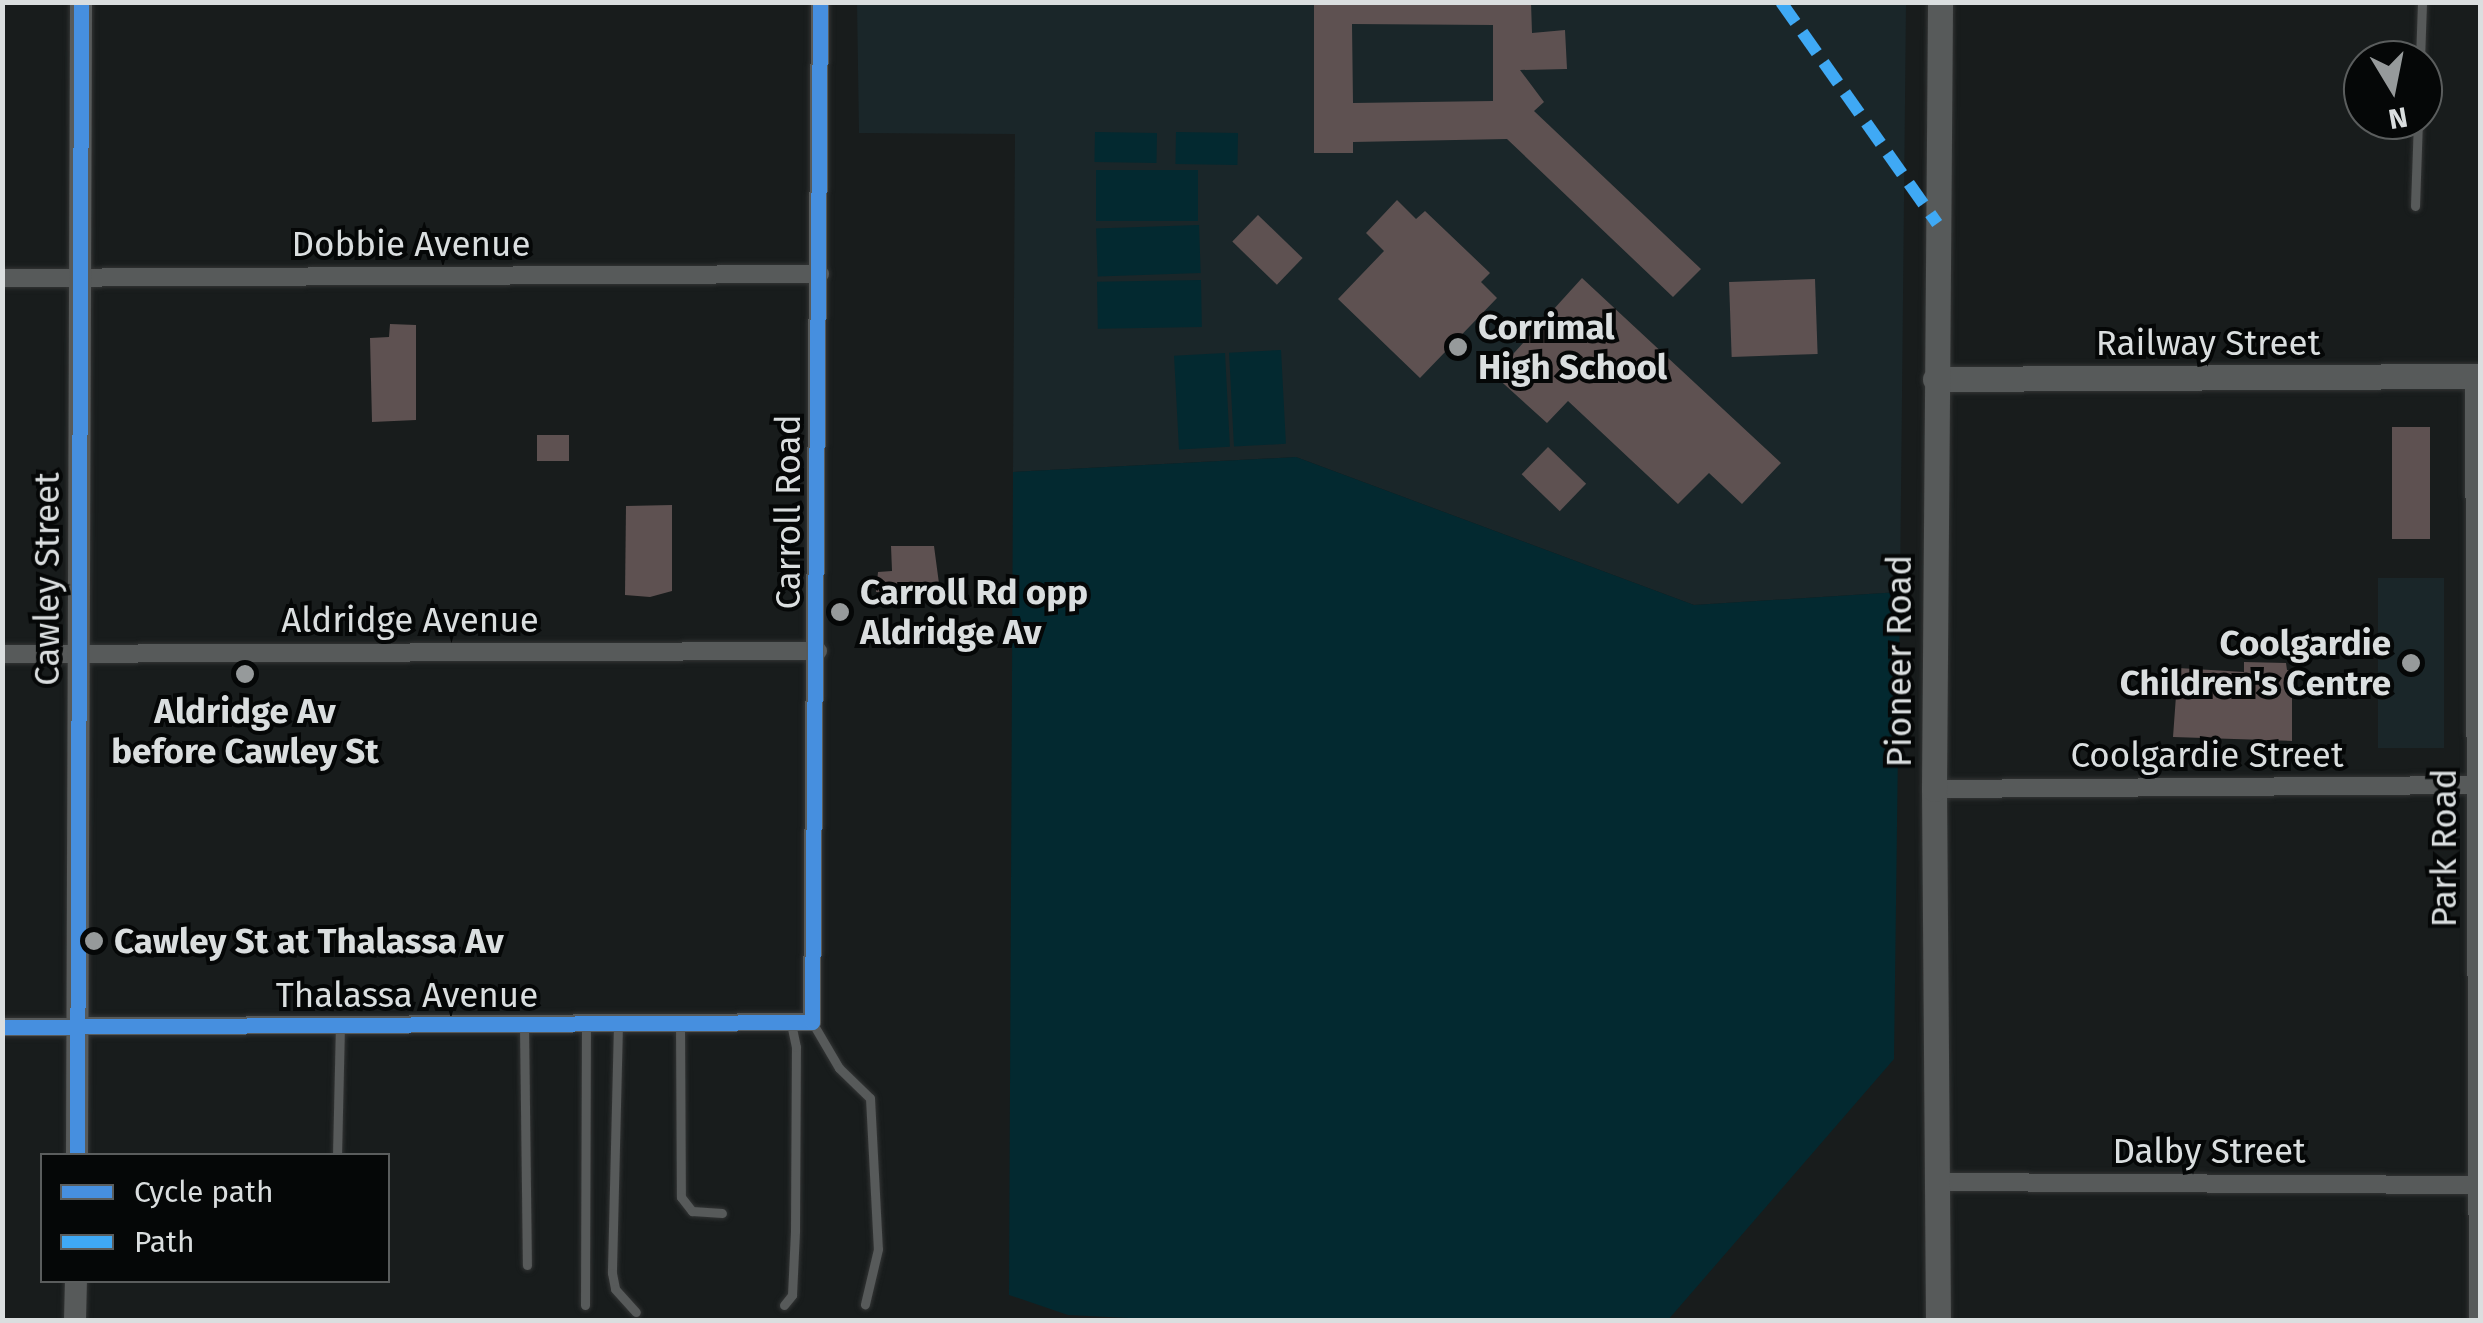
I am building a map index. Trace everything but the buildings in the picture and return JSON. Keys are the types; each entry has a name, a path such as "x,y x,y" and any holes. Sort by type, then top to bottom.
{"main road":[{"name":"Pioneer Road","path":"1938,1320 1934,789 1940,2"},
{"name":"Railway Street","path":"1935,379 2477,376"}],"street":[{"name":"Cawley Street","path":"76,1153 82,2"},
{"name":"Carroll Road","path":"812,1022 818,652 820,2"},
{"name":"Dobbie Avenue","path":"2,278 820,274"},
{"name":"Park Road","path":"2477,376 2478,1320"},
{"name":"Aldridge Avenue","path":"2,654 818,652"},
{"name":"Coolgardie Street","path":"1934,789 2478,785"},
{"name":"Thalassa Avenue","path":"2,1027 812,1022"},
{"name":"Dalby Street","path":"1937,1182 2479,1186"},
{"path":"76,1283 76,1320"}],"lane":[{"path":"2421,40 2422,2"},
{"path":"2415,206 2417,140"},
{"path":"812,1022 840,1068 870,1098 878,1249 865,1304"},
{"path":"784,1305 792,1296 795,1231 796,1047 791,1023"},
{"path":"524,1024 527,1265"},
{"path":"585,1306 586,1024"},
{"path":"618,1024 612,1272 615,1289 636,1312"},
{"path":"680,1024 680,1197 692,1211 722,1213"},
{"path":"338,1153 340,1026"}],"shaded area":[{"name":"Corrimal High School","path":"857,3 1906,3 1900,592 1694,605 1296,457 1013,472 1015,134 859,133"},
{"path":"1095,132 1157,133 1156,163 1094,162"},
{"path":"1176,132 1238,133 1237,165 1175,164"},
{"path":"1096,170 1198,170 1198,221 1096,221"},
{"path":"1199,225 1201,273 1098,277 1096,229"},
{"path":"1201,280 1202,327 1098,329 1097,282"},
{"path":"1281,350 1286,444 1234,447 1229,353"},
{"path":"1225,353 1230,447 1179,450 1174,356"},
{"path":"1296,457 1694,605 1900,592 1894,1059 1668,1320 1169,1320 1068,1315 1009,1295 1013,472"},
{"name":"Coolgardie Children's Centre","path":"2378,578 2444,578 2444,748 2378,748"}],"marked path":[{"path":"1781,2 1937,223"}],"cycle path":[{"path":"77,1153 81,2"},
{"path":"2,1027 812,1022 820,2"}],"place":[{"name":"Corrimal High School","path":"1458,347"},
{"name":"Carroll Rd opp Aldridge Av","path":"840,612"},
{"name":"Coolgardie Children's Centre","path":"2411,663"},
{"name":"Aldridge Av before Cawley St","path":"245,674"},
{"name":"Cawley St at Thalassa Av","path":"94,941"}]}
